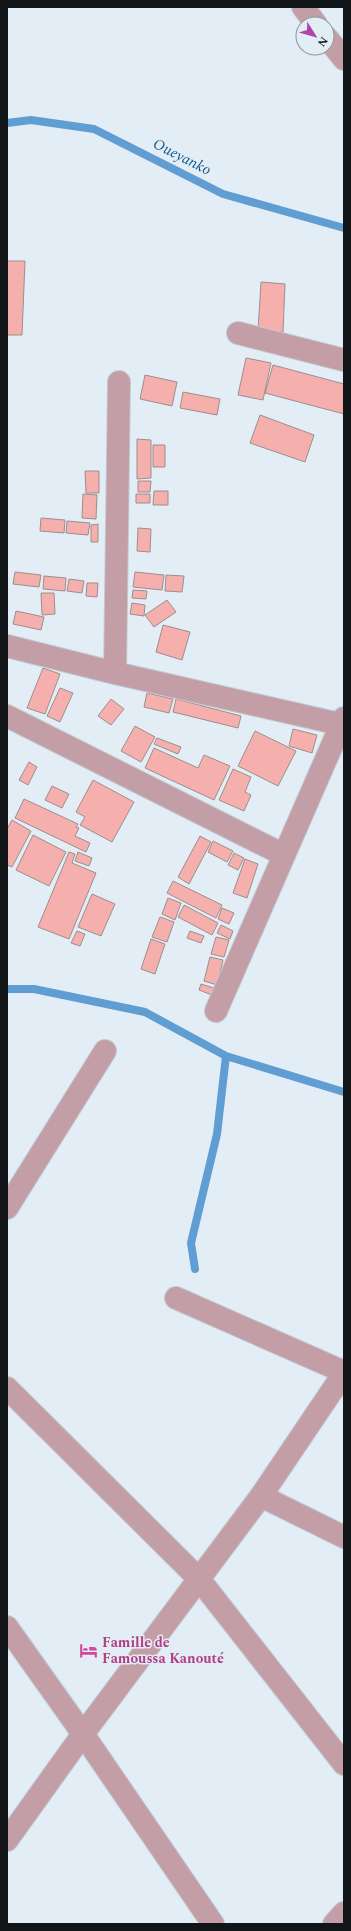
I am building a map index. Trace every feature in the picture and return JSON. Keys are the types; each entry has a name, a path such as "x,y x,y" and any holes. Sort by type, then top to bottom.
{"street":[{"path":"303,7 310,16"},
{"path":"335,48 344,59"},
{"path":"238,333 344,360"},
{"path":"114,673 119,382"},
{"path":"7,646 114,673 343,722 216,1012"},
{"path":"7,716 284,855"},
{"path":"7,1208 105,1051"},
{"path":"7,1840 83,1734 261,1496 344,1373 176,1298"},
{"path":"7,1388 199,1579 344,1764"},
{"path":"261,1496 344,1537"},
{"path":"7,1627 83,1734 213,1924"},
{"path":"334,1924 344,1913"}],"building":[{"path":"7,261 25,261 22,335 7,335"},
{"path":"261,282 285,284 283,332 258,331"},
{"path":"246,358 271,363 263,400 238,395"},
{"path":"273,365 344,384 344,414 265,393"},
{"path":"145,375 177,382 172,406 140,399"},
{"path":"183,392 220,399 217,415 180,408"},
{"path":"260,415 314,435 305,462 250,443"},
{"path":"137,439 151,440 151,478 137,479"},
{"path":"153,445 165,445 165,467 153,467"},
{"path":"85,471 99,471 99,493 86,493"},
{"path":"138,481 151,481 150,492 138,492"},
{"path":"154,491 168,491 168,505 153,505"},
{"path":"83,494 97,495 96,519 82,518"},
{"path":"136,494 150,494 150,503 136,503"},
{"path":"41,518 65,520 64,533 40,531"},
{"path":"67,521 90,523 88,535 66,533"},
{"path":"98,524 98,542 91,542 91,525"},
{"path":"138,528 151,529 150,552 137,551"},
{"path":"15,572 41,575 39,587 13,584"},
{"path":"135,572 164,575 162,590 133,587"},
{"path":"166,575 184,576 182,592 165,591"},
{"path":"44,576 66,578 65,591 43,589"},
{"path":"69,579 84,581 82,593 67,591"},
{"path":"87,583 98,583 97,597 86,596"},
{"path":"133,590 147,591 146,599 132,598"},
{"path":"41,593 54,593 55,614 42,615"},
{"path":"167,600 176,612 154,627 145,615"},
{"path":"132,603 145,605 144,616 130,614"},
{"path":"16,611 44,617 41,630 13,624"},
{"path":"163,625 190,632 182,660 156,652"},
{"path":"43,668 60,674 45,714 27,708"},
{"path":"60,688 73,693 60,722 47,716"},
{"path":"147,693 173,699 169,713 144,707"},
{"path":"111,699 124,709 111,725 98,716"},
{"path":"176,699 241,716 238,728 173,712"},
{"path":"135,726 155,737 141,762 121,751"},
{"path":"293,729 317,735 312,753 289,746"},
{"path":"255,731 296,751 278,786 238,766"},
{"path":"157,738 181,747 178,754 154,744"},
{"path":"154,748 198,768 204,755 230,766 214,800 145,768"},
{"path":"29,762 37,767 28,785 19,780"},
{"path":"233,769 251,777 245,792 251,795 244,811 219,800"},
{"path":"93,780 134,802 112,842 80,825 85,817 76,812"},
{"path":"52,786 69,794 62,808 45,800"},
{"path":"24,799 78,824 76,827 79,828 75,836 90,843 86,852 15,818"},
{"path":"12,820 31,831 12,867 7,865 7,829"},
{"path":"33,835 66,852 49,886 16,870"},
{"path":"200,836 211,842 189,884 178,877"},
{"path":"213,841 233,851 227,862 208,852"},
{"path":"69,852 75,854 72,863 96,873 69,939 38,927"},
{"path":"78,852 92,858 89,866 75,861"},
{"path":"234,853 244,858 238,870 228,865"},
{"path":"245,859 258,864 247,898 233,893"},
{"path":"173,881 222,905 216,918 167,893"},
{"path":"92,894 115,904 101,936 78,927"},
{"path":"168,898 181,903 175,920 162,914"},
{"path":"184,905 218,923 212,935 178,917"},
{"path":"222,908 234,913 229,924 218,919"},
{"path":"160,917 174,922 167,942 152,937"},
{"path":"221,925 233,931 230,939 217,933"},
{"path":"77,931 85,934 80,946 71,943"},
{"path":"190,931 204,936 201,943 187,938"},
{"path":"216,937 229,940 224,957 211,954"},
{"path":"151,939 165,944 155,974 141,969"},
{"path":"210,957 223,960 217,985 204,981"},
{"path":"201,984 214,988 212,995 199,990"}],"waterway":[{"name":"Oueyanko","path":"7,123 31,120 94,129 223,194 344,228"},
{"path":"7,989 34,989 145,1012 226,1056 344,1092"},
{"path":"195,1269 191,1243 217,1134 226,1056"}],"place":[{"name":"Famille de Famoussa Kanouté","path":"89,1650"}]}
